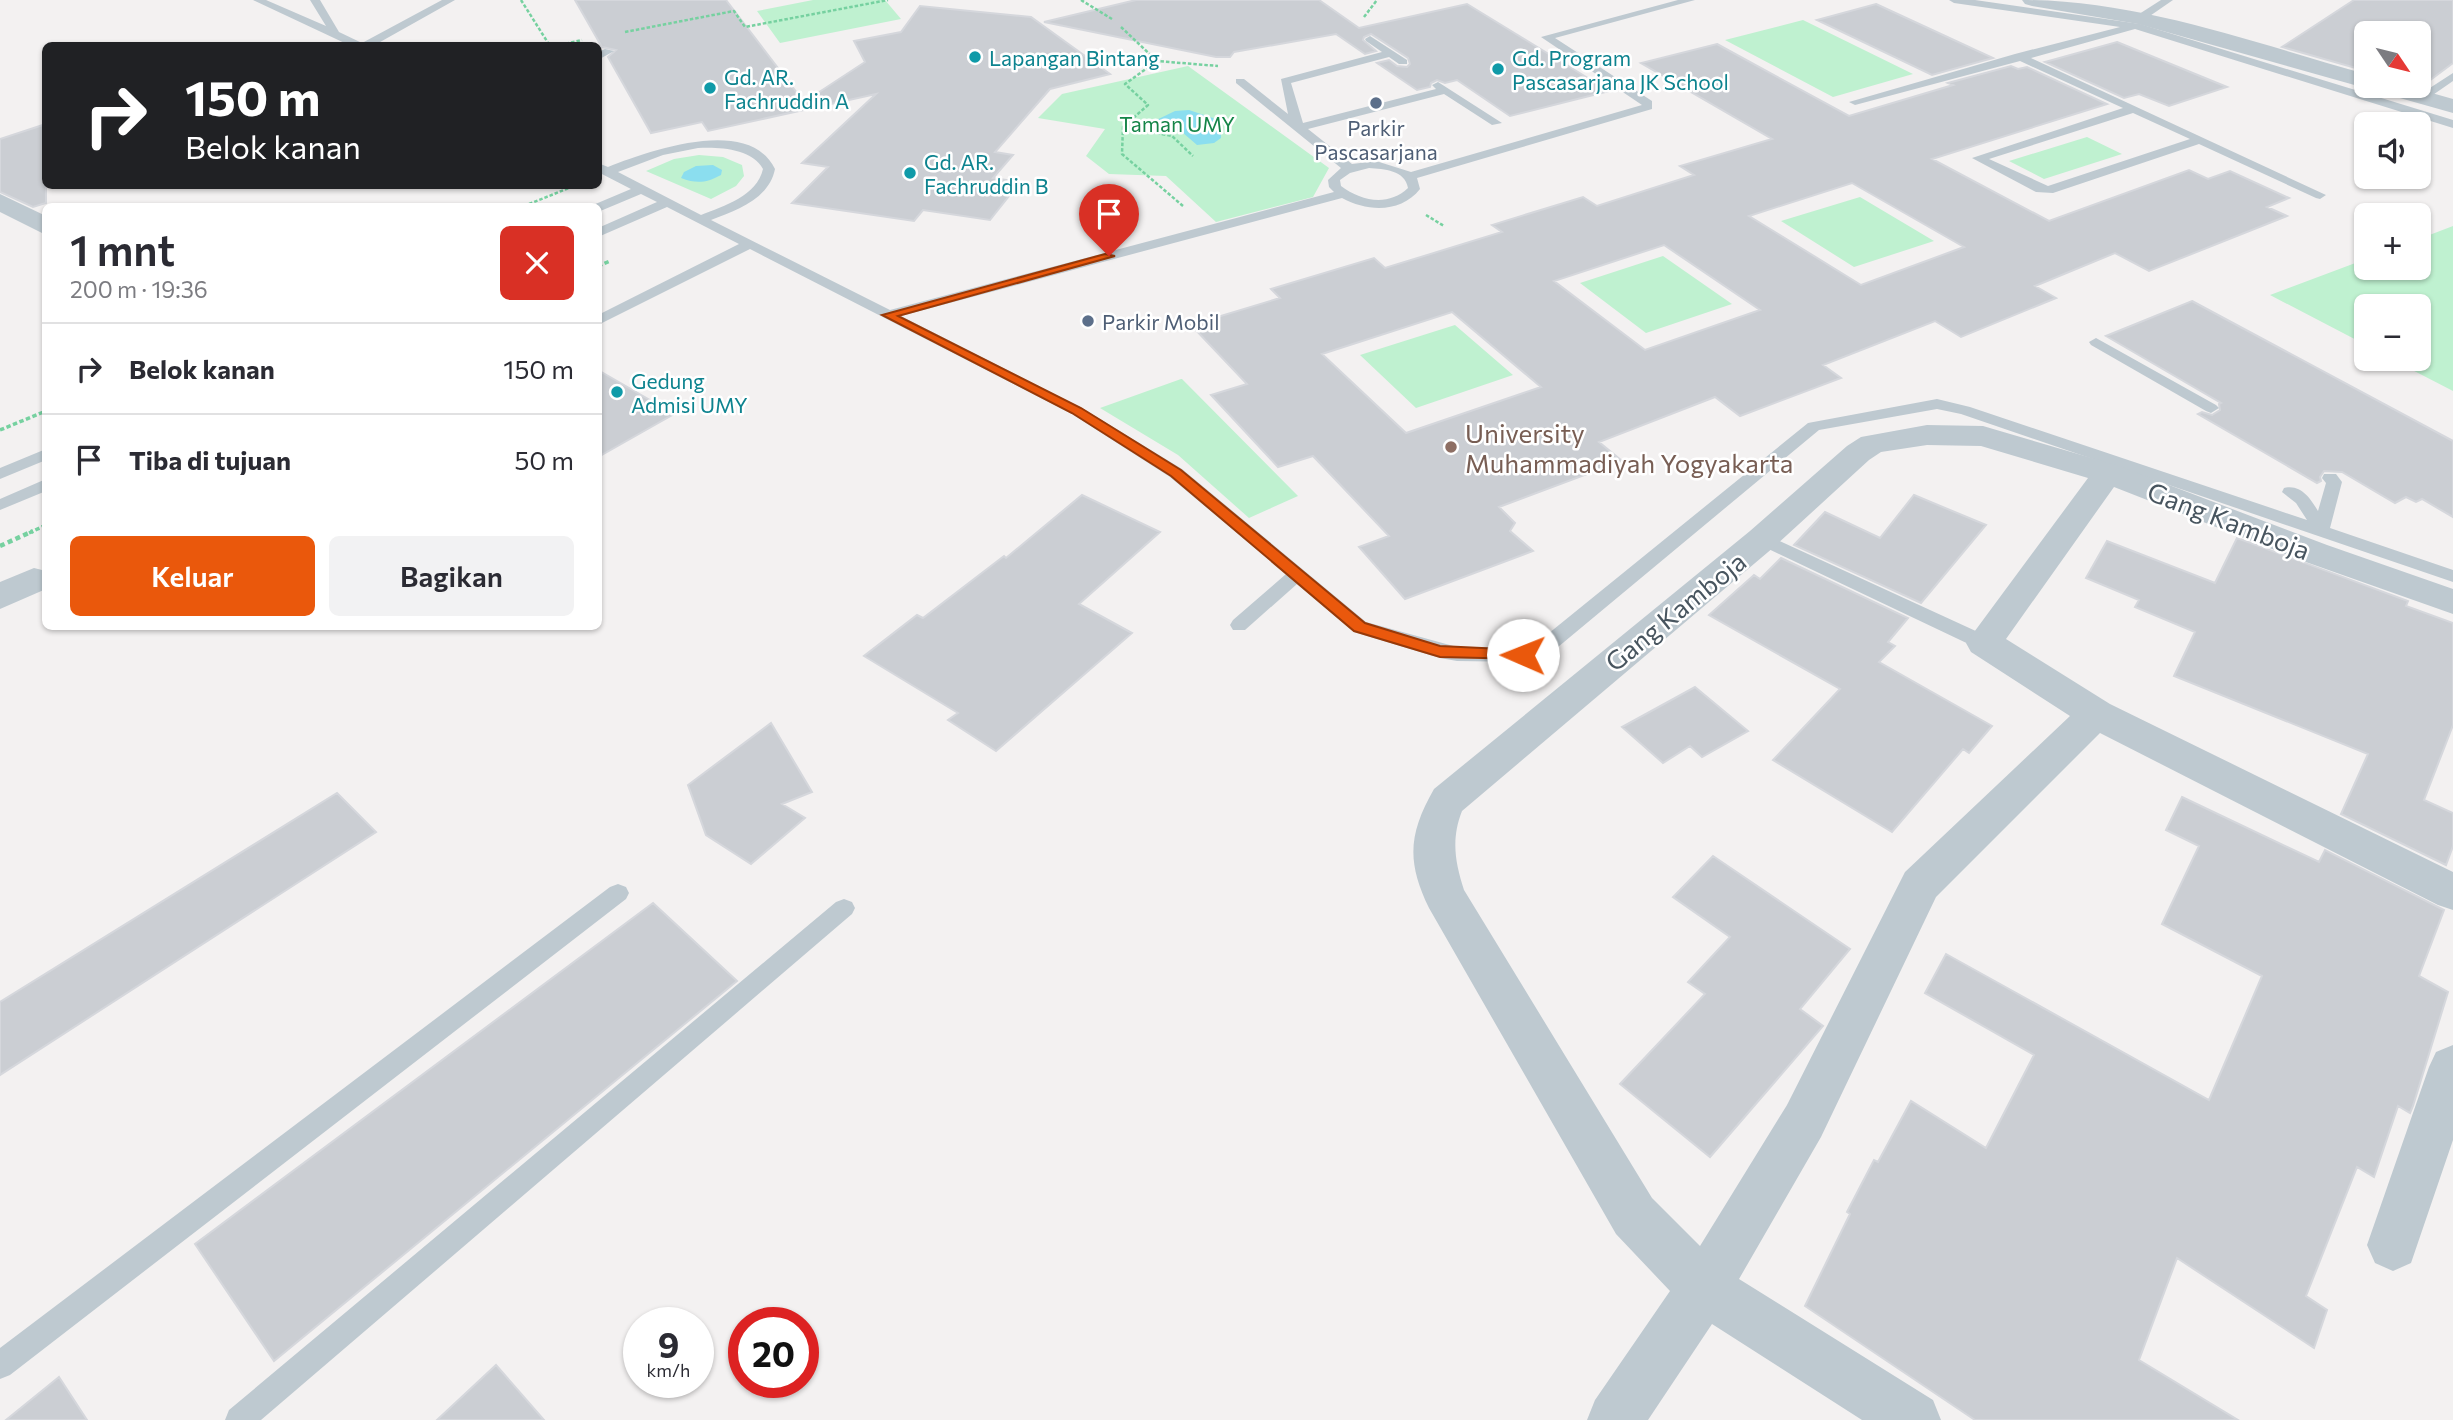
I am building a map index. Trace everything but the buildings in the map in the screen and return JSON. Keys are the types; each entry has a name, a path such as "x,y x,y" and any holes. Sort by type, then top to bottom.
{"street":[{"path":"2032,0 2138,22 2354,78"},
{"path":"2426,98 2453,106"},
{"path":"0,202 42,225"},
{"name":"Gang Kamboja","path":"1913,1420 1704,1287 1634,1216 1444,895 1432,853 1432,841 1435,822 1448,800 1762,539 1858,453 1872,444 1927,435 1983,436 2108,473 2315,553 2453,602"},
{"path":"2108,473 1984,643 2096,714 2453,892"},
{"path":"0,597 34,580"},
{"path":"1615,1420 1704,1287 1804,1121 1920,885 2096,714"},
{"path":"2393,1245 2453,1067"}],"lane":[{"path":"258,0 355,42"},
{"path":"315,0 334,32"},
{"path":"371,42 450,0"},
{"path":"1409,176 1648,107 1648,103 1546,37 1690,0"},
{"path":"1954,0 2138,22 2453,124"},
{"path":"1855,102 2138,22 2168,0"},
{"path":"1370,39 1404,62"},
{"path":"1298,128 1285,81 1391,53"},
{"path":"2019,56 2320,195"},
{"path":"2431,91 2453,76"},
{"path":"1240,81 1349,168"},
{"path":"1298,128 1442,88 1496,123"},
{"path":"2133,109 1978,158 2040,189 2049,190 2199,140"},
{"path":"603,169 666,150 709,144 746,149 767,163 769,172 756,193 723,211 701,219"},
{"path":"1369,164 1392,167 1409,176 1414,182 1414,189 1401,200 1362,203 1342,194 1335,187 1334,180 1349,168 1369,164"},
{"path":"603,169 1077,411 1176,473 1348,619 1376,633 1448,653 1523,655 1545,647 1814,426 1937,404 1965,410 2453,576"},
{"path":"602,206 641,189"},
{"path":"888,315 1342,194"},
{"path":"602,231 667,202"},
{"path":"602,319 750,244"},
{"path":"2096,342 2211,408"},
{"path":"0,474 42,456"},
{"path":"2321,530 2334,482 2330,478"},
{"path":"0,505 42,486"},
{"path":"2290,492 2302,499 2321,530"},
{"path":"1762,539 1984,643"},
{"path":"1239,625 1296,575"},
{"path":"0,1365 618,893"},
{"path":"239,1420 844,908"}],"path":[{"path":"522,0 548,42"},
{"path":"858,0 863,5"},
{"path":"624,32 734,11 745,27 888,0"},
{"path":"1081,0 1112,19"},
{"path":"1121,27 1157,61"},
{"path":"574,42 583,40"},
{"path":"1210,229 1123,156 1124,127 1147,105 1125,84 1157,61 1224,67"},
{"path":"1124,127 1172,136 1193,156"},
{"path":"532,203 566,189"},
{"path":"0,430 42,413"},
{"path":"0,546 42,527"}],"green space":[{"path":"813,0 885,0 901,19 780,43 757,11"},
{"path":"1803,20 1913,74 1833,97 1725,40"},
{"name":"Taman UMY","path":"1188,66 1329,168 1313,197 1216,222 1166,176 1109,174 1086,156 1105,129 1038,118 1062,94"},
{"path":"2087,137 2122,154 2044,179 2009,161"},
{"path":"699,155 723,157 742,165 744,176 736,186 711,199 646,171 674,159"},
{"path":"1860,197 1934,241 1854,267 1781,221"},
{"path":"2453,226 2453,391 2414,371 2431,371 2431,294 2354,294 2354,339 2270,295 2354,264 2354,280 2431,280 2431,234"},
{"path":"1663,256 1732,304 1646,333 1580,283"},
{"path":"1455,325 1513,375 1416,408 1360,355"},
{"path":"1182,379 1298,496 1249,518 1178,455 1100,408"}],"water":[{"path":"1189,110 1213,118 1221,124 1221,138 1214,143 1197,145 1182,132 1148,124 1175,111"},
{"path":"713,165 722,170 721,175 711,180 701,182 681,178 684,172 696,166"}],"place":[{"name":"Lapangan Bintang","path":"975,57"},
{"name":"Gd. Program Pascasarjana JK School","path":"1498,69"},
{"name":"Gd. AR. Fachruddin A","path":"710,88"},
{"name":"Parkir Pascasarjana","path":"1376,103"},
{"name":"Gd. AR. Fachruddin B","path":"910,173"},
{"name":"Parkir Mobil","path":"1088,321"},
{"name":"Gedung Admisi UMY","path":"617,392"},
{"name":"University Muhammadiyah Yogyakarta","path":"1451,447"}],"route":[{"path":"1109,256 888,315 1077,411 1176,473 1360,627 1457,654 1523,655"}]}
